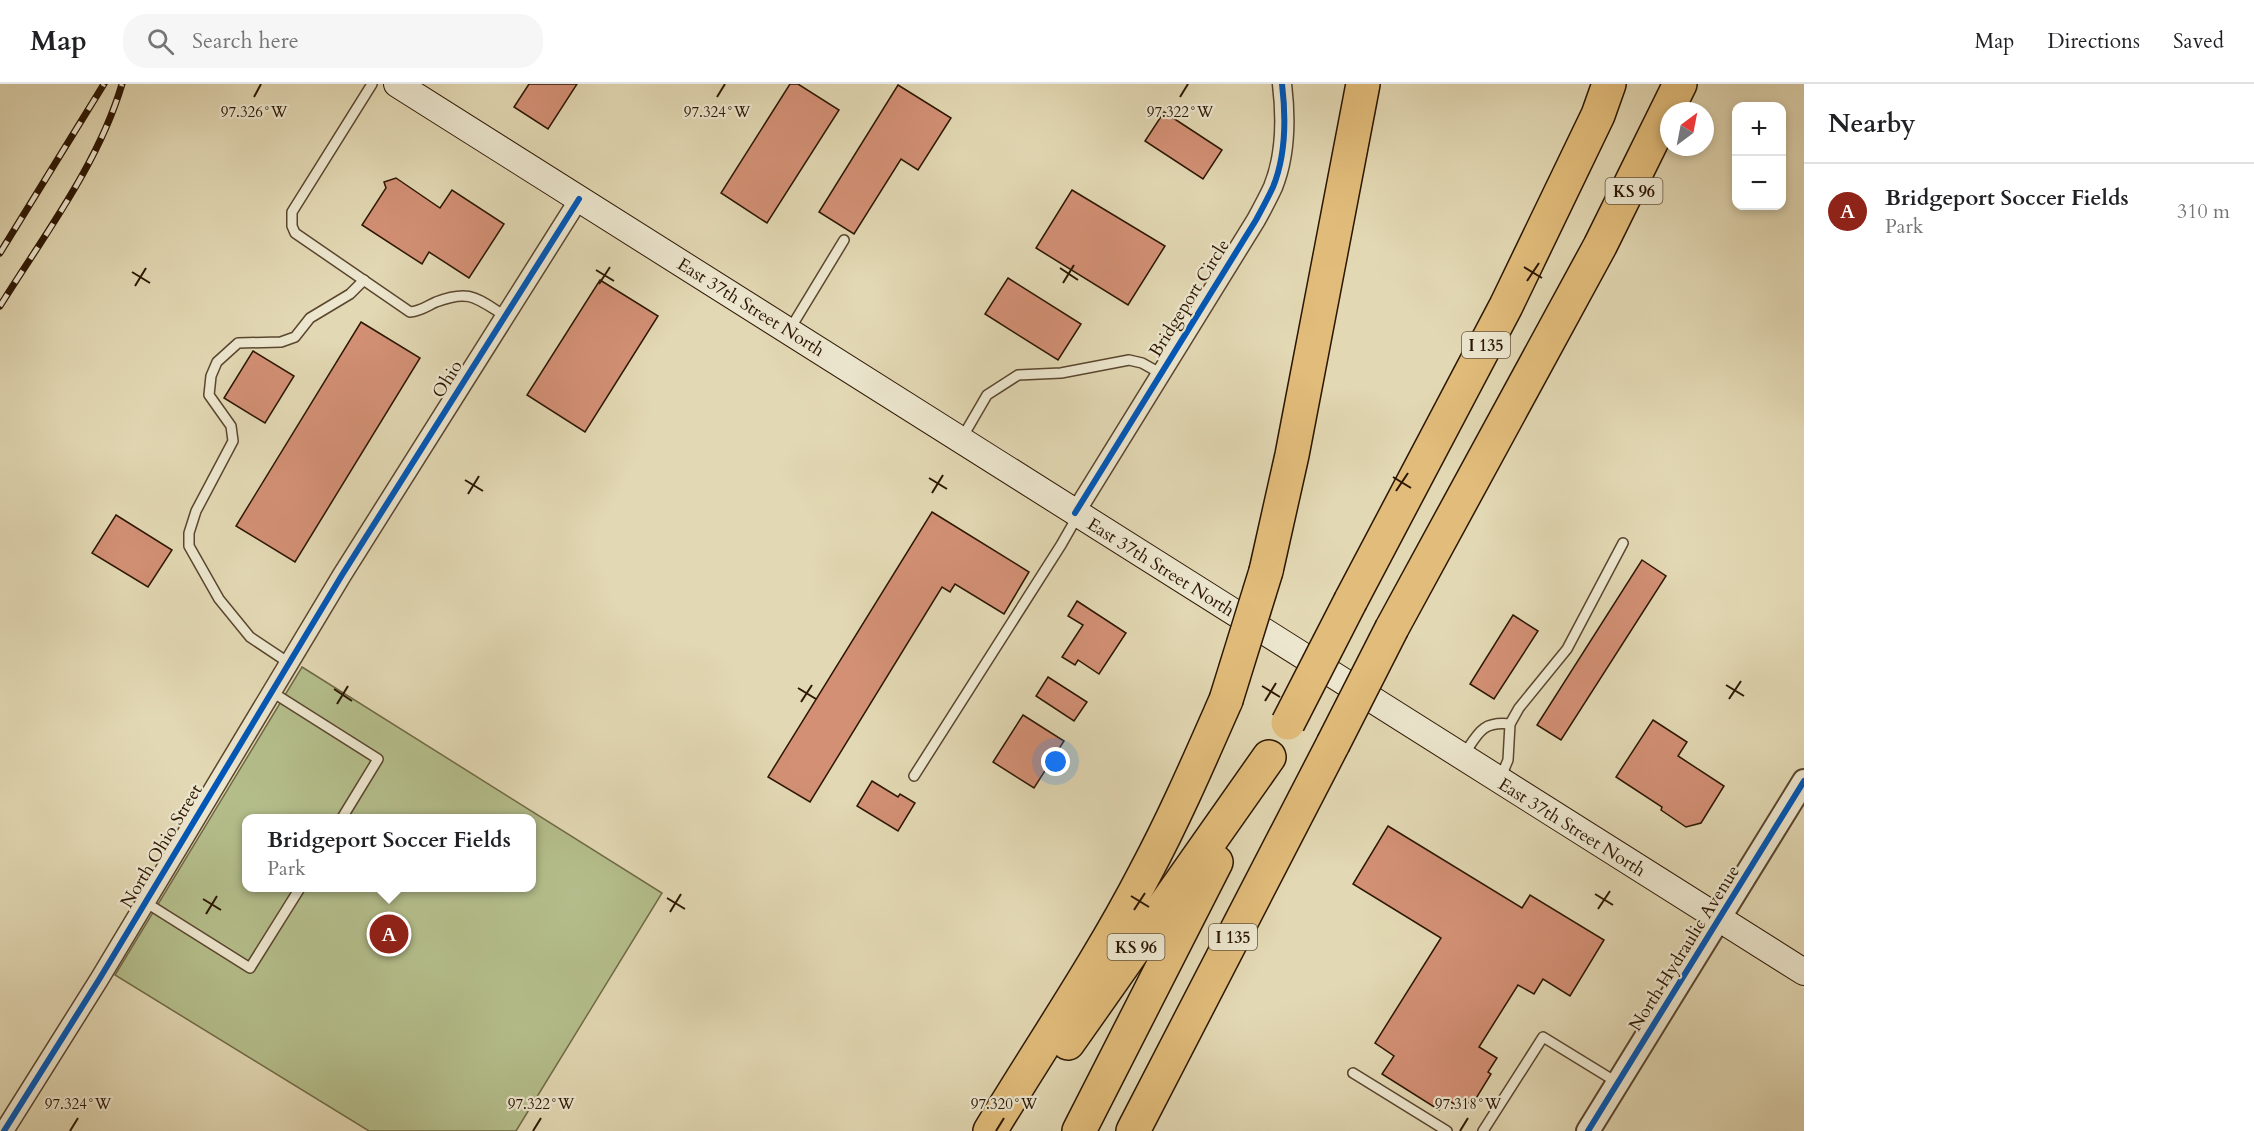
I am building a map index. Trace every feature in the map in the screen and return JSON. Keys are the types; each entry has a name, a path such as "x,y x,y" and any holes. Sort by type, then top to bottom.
{"highway":[{"path":"990,1131 1067,1008 1144,875 1185,796 1226,700 1266,571 1292,455 1363,84"},
{"name":"I 135","path":"1079,1131 1269,757 1506,306 1598,115 1609,84"},
{"name":"I 135","path":"1133,1131 1392,628 1600,246 1680,84"},
{"path":"1691,102 1702,84"},
{"name":"KS 96","path":"1600,246 1660,150"},
{"name":"KS 96","path":"996,1131 1079,1029 1269,757"}],"main road":[{"name":"East 37th Street North","path":"397,84 1499,782 1804,972"}],"street":[{"name":"Bridgeport Circle","path":"1076,514 1160,373 1256,220 1274,185 1284,142 1285,105 1282,84"},
{"name":"Ohio","path":"342,575 579,199"},
{"name":"North Ohio Street","path":"4,1131 342,575"},
{"name":"North Hydraulic Avenue","path":"1588,1131 1804,782"}],"lane":[{"path":"372,84 292,212 292,226 295,233 410,312 421,311 433,303 458,294 475,297 505,316"},
{"path":"789,331 844,240"},
{"path":"289,663 250,637 219,599 189,546 189,533 196,511 233,441 231,426 209,395 211,376 217,362 238,344 281,342 295,337 310,318 350,294 364,280"},
{"path":"961,440 987,395 1018,375 1061,373 1129,360 1142,363 1160,373"},
{"path":"914,776 1061,545 1076,514"},
{"path":"1499,782 1508,760 1510,724 1519,708 1567,649 1623,543"},
{"path":"272,692 378,759 345,814"},
{"path":"1462,758 1486,726 1495,723 1510,724"},
{"path":"145,902 250,968 298,892"},
{"path":"1483,1131 1543,1037 1618,1083"},
{"path":"1353,1073 1447,1131"}],"green space":[{"path":"302,667 662,893 516,1131 369,1131 115,975"}],"building":[{"path":"529,84 577,84 548,129 514,107"},
{"path":"790,84 798,84 839,110 767,223 721,193"},
{"path":"898,85 951,118 918,170 901,159 854,234 819,212"},
{"path":"1164,112 1222,150 1203,179 1145,141"},
{"path":"396,178 440,208 452,190 504,224 469,278 429,252 422,264 362,225 386,188 384,182"},
{"path":"1072,190 1165,246 1128,305 1036,248"},
{"path":"1008,278 1081,324 1058,360 985,314"},
{"path":"600,280 658,316 585,432 527,395"},
{"path":"361,322 420,358 295,562 236,526"},
{"path":"253,351 294,376 265,423 224,398"},
{"path":"932,512 1029,572 1004,614 955,584 950,592 942,587 810,802 768,777"},
{"path":"116,515 172,550 148,587 92,553"},
{"path":"1642,560 1666,576 1561,740 1537,725"},
{"path":"1077,601 1126,633 1099,674 1078,660 1075,665 1062,657 1083,625 1068,616"},
{"path":"1513,615 1538,631 1494,699 1470,684"},
{"path":"1048,677 1087,702 1074,721 1036,696"},
{"path":"1023,715 1064,741 1034,788 993,762"},
{"path":"1653,720 1687,742 1678,756 1724,786 1701,823 1686,827 1661,810 1662,807 1616,777"},
{"path":"872,781 898,797 900,794 915,803 898,831 857,806"},
{"path":"1388,826 1522,908 1530,895 1604,940 1570,996 1543,979 1534,994 1518,985 1479,1047 1497,1058 1488,1072 1491,1074 1472,1105 1463,1099 1458,1106 1446,1099 1439,1110 1382,1074 1394,1056 1375,1043 1441,938 1353,884"}],"railway":[{"path":"0,253 104,84"},
{"path":"0,306 52,226 84,171 112,114 122,84"}],"cycle path":[{"path":"1075,513 1256,220 1271,191 1283,149 1282,84"},
{"path":"4,1131 100,978 342,575 579,199"},
{"path":"1588,1131 1804,781"}],"place":[{"name":"Bridgeport Soccer Fields","path":"389,934"}]}
